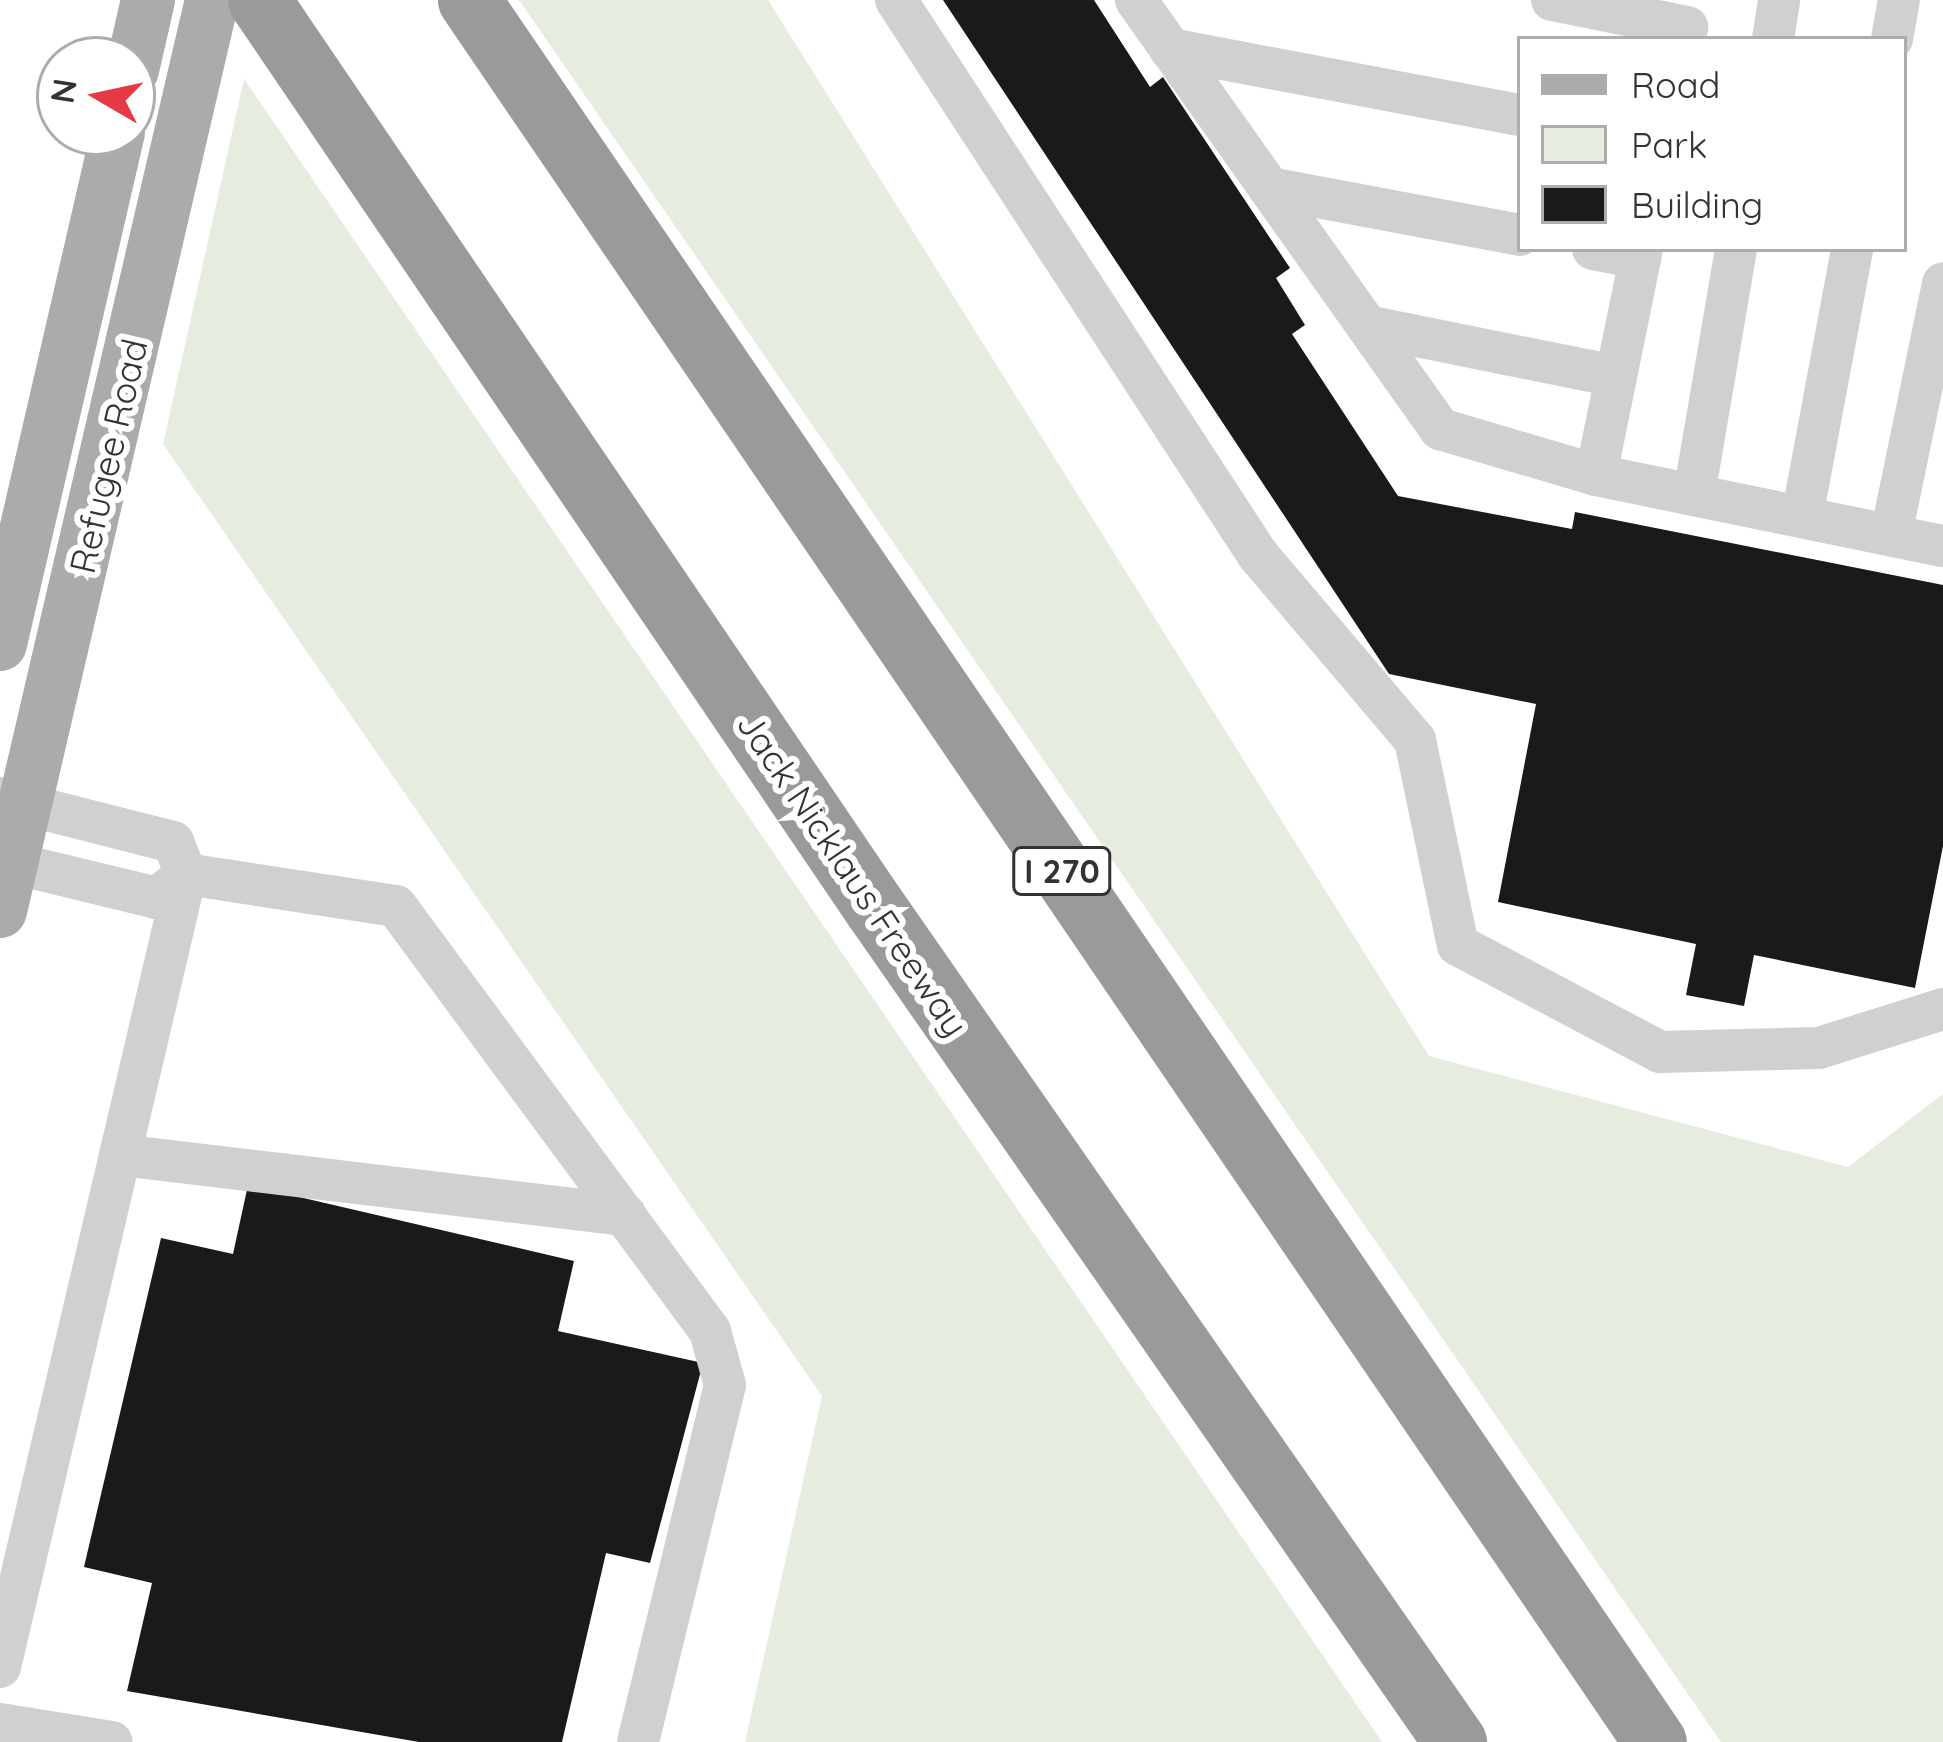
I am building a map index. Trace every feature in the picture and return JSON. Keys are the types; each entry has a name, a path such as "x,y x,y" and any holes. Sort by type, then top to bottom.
{"highway":[{"name":"Jack Nicklaus Freeway","path":"259,0 1455,1742"},
{"name":"I 270","path":"469,0 1655,1742"}],"main road":[{"path":"140,36 148,0"},
{"name":"Refugee Road","path":"4,878 13,801 212,0"},
{"name":"Refugee Road","path":"0,644 112,156"}],"street":[{"path":"896,0 1258,555 1415,740 1459,945 1660,1052 1819,1048 1943,1009"},
{"path":"1136,0 1441,429 1596,475 1943,546"},
{"path":"1552,0 1689,22"},
{"path":"1774,36 1780,0"},
{"path":"1893,36 1899,0"},
{"path":"1170,49 1517,114"},
{"path":"1269,188 1517,234"},
{"path":"1694,495 1735,252"},
{"path":"1802,517 1851,252"},
{"path":"1596,475 1641,253"},
{"path":"1891,536 1943,284"},
{"path":"1367,326 1616,376"},
{"path":"0,1667 186,874 173,842 13,801"},
{"path":"4,878 157,898 186,874 396,906 710,1330 725,1385 638,1742"},
{"path":"120,1155 625,1215"},
{"path":"0,1724 112,1742"}],"green space":[{"path":"519,0 768,0 1429,1056 1848,1167 1943,1094 1943,1742 1721,1742"},
{"path":"244,79 1382,1742 745,1742 822,1396 163,444"}],"building":[{"path":"943,0 1094,0 1150,87 1163,77 1290,268 1276,278 1305,325 1292,334 1398,496 1572,529 1575,512 1943,585 1943,846 1915,988 1754,955 1744,1006 1686,995 1696,944 1498,902 1536,704 1389,674"},
{"path":"248,1185 574,1261 558,1331 703,1363 650,1563 606,1553 562,1742 419,1742 127,1691 152,1583 84,1567 161,1238 233,1254"}]}
